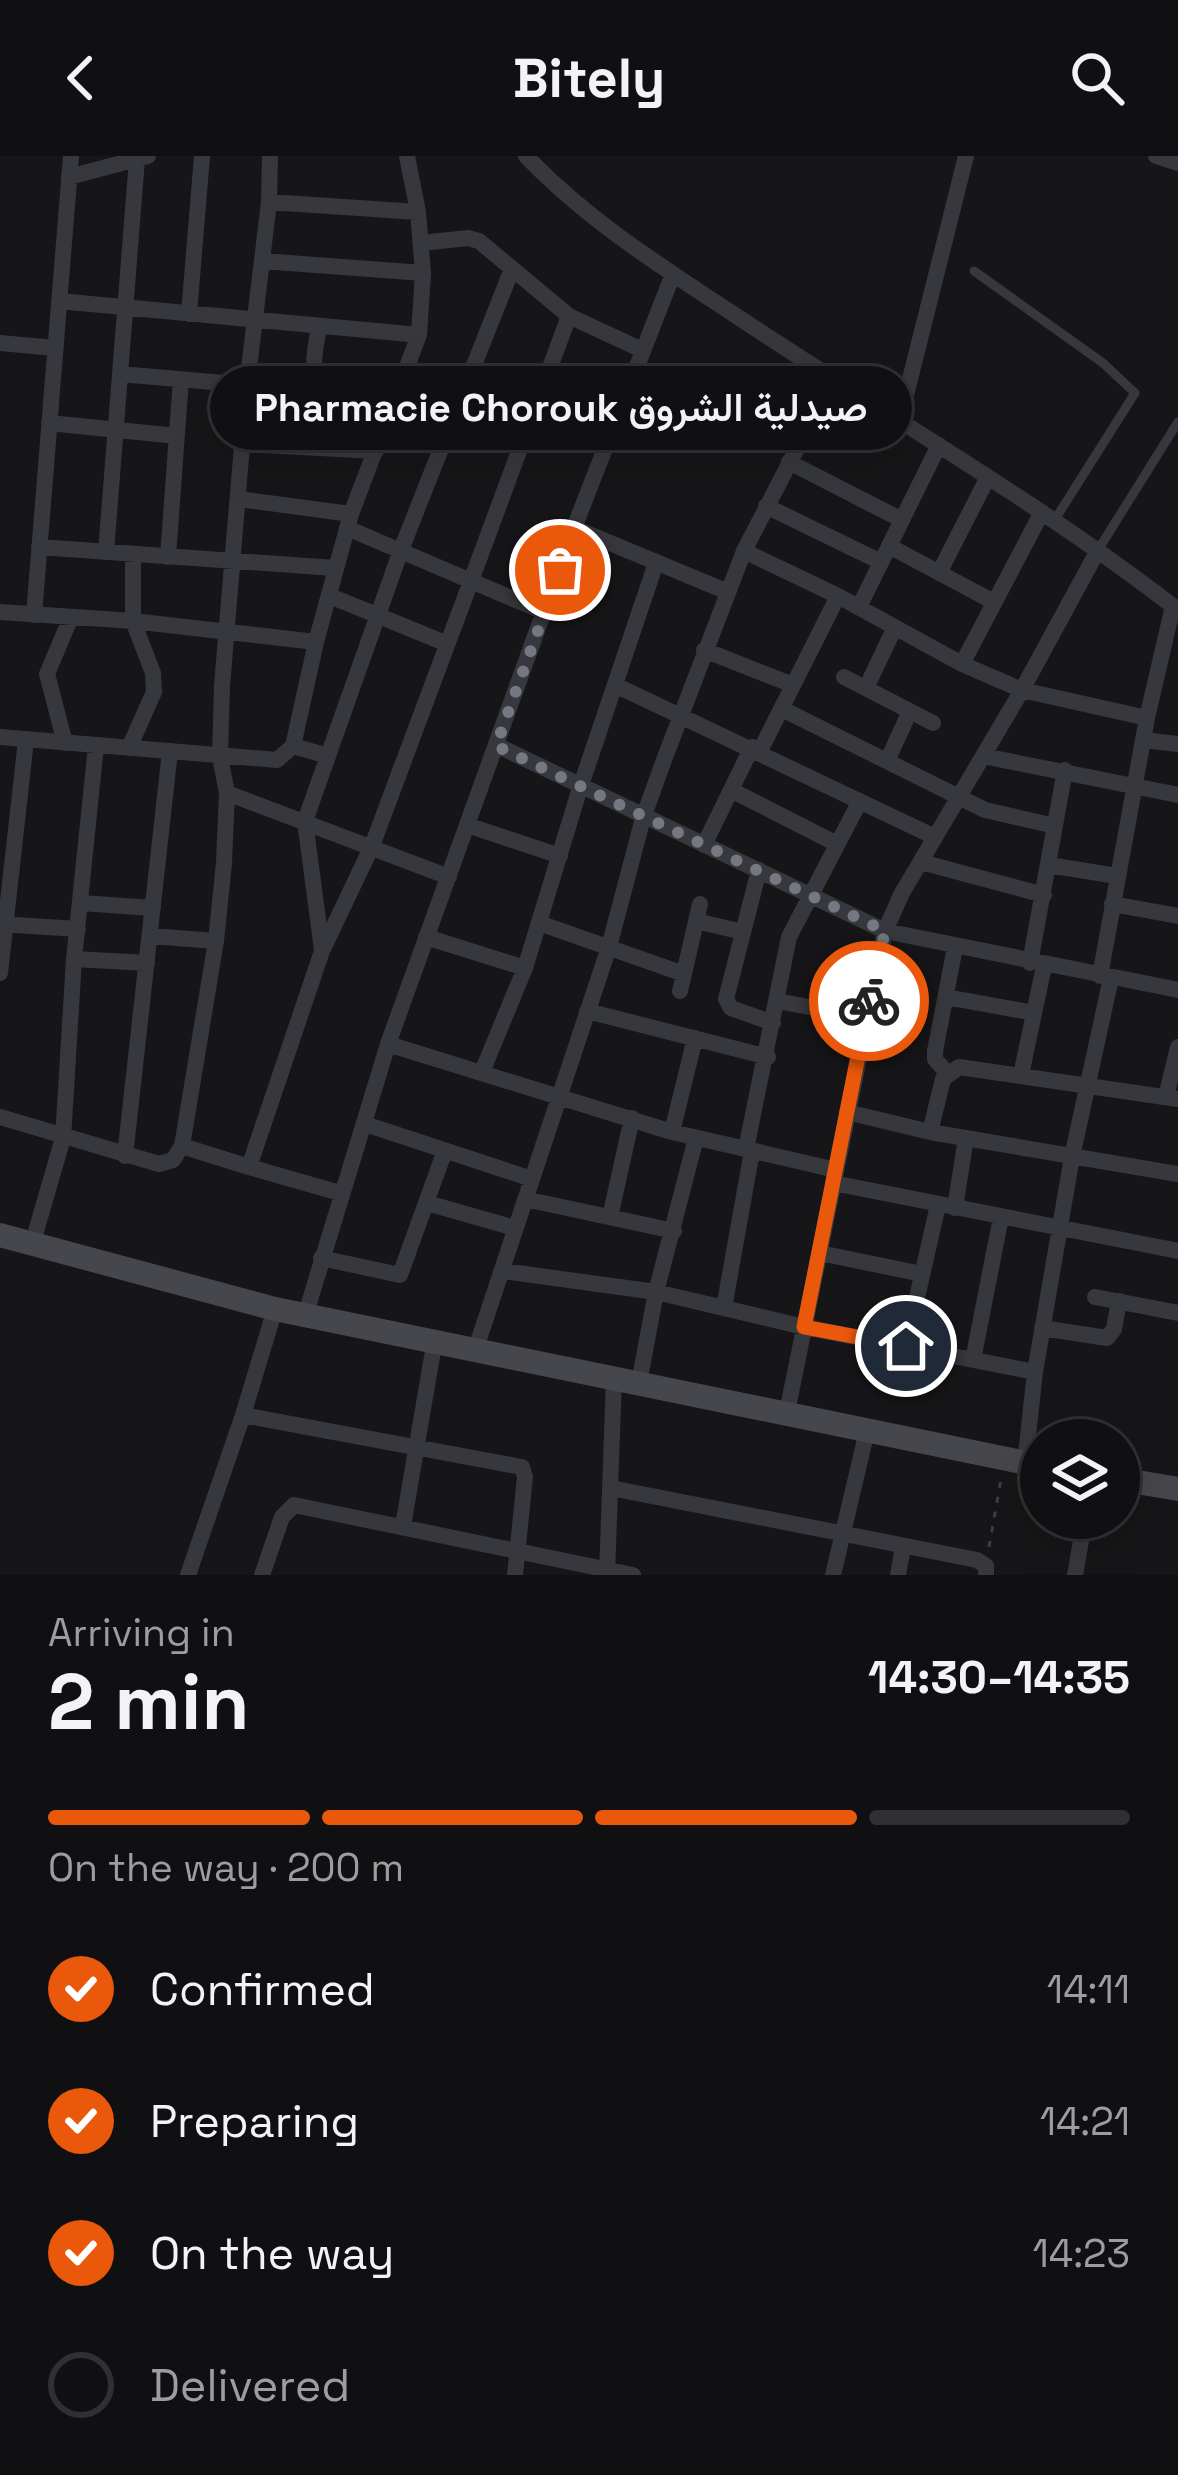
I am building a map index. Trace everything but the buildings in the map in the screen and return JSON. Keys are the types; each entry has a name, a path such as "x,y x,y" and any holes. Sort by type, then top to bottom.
{"main road":[{"path":"0,1235 275,1309 1020,1462"},
{"path":"1140,1483 1178,1490"}],"street":[{"path":"34,615 71,156"},
{"path":"189,314 202,156"},
{"path":"0,1117 164,1164 182,1146 216,941 227,793 220,757 226,629 270,156"},
{"path":"0,736 274,761 293,746 334,568 419,334 421,243 407,156"},
{"path":"526,156 586,214 1048,517 1175,608 1147,718 1117,876 1090,1083 1072,1157 1029,1419"},
{"path":"900,419 966,156"},
{"path":"1156,156 1178,163"},
{"path":"69,177 142,158 106,552"},
{"path":"269,202 418,212"},
{"path":"421,243 475,239 569,316 642,350"},
{"path":"262,261 423,273"},
{"path":"322,951 305,821 401,550 512,269"},
{"path":"306,1313 388,1044 574,529 673,274"},
{"path":"59,301 419,334"},
{"path":"250,1167 322,951 372,846 569,316"},
{"path":"319,326 317,381 326,386 397,391"},
{"path":"0,343 55,348"},
{"path":"120,374 247,385"},
{"path":"168,557 181,380"},
{"path":"476,1348 609,947 643,818 680,715 744,551 833,380"},
{"path":"49,423 177,436"},
{"path":"243,444 376,451"},
{"path":"859,608 939,446"},
{"path":"789,462 902,520"},
{"path":"939,573 988,477"},
{"path":"239,499 349,521 401,550 544,612"},
{"path":"766,506 939,573 994,602"},
{"path":"962,664 994,602 1048,517"},
{"path":"574,529 728,592"},
{"path":"39,548 334,568"},
{"path":"744,551 962,664 1022,689 1147,718"},
{"path":"787,1412 885,931 1097,552"},
{"path":"129,748 154,692 147,652 133,621 133,554"},
{"path":"482,1072 525,968 656,563"},
{"path":"330,596 446,644"},
{"path":"704,845 730,790 782,709 838,596"},
{"path":"0,612 226,629 316,642"},
{"path":"65,743 47,674 71,617"},
{"path":"866,688 895,627"},
{"path":"704,650 793,685"},
{"path":"844,677 933,723"},
{"path":"615,685 935,837"},
{"path":"782,709 985,810 1055,826"},
{"path":"888,759 910,711"},
{"path":"0,973 26,740"},
{"path":"1144,740 1178,744"},
{"path":"32,1245 63,1138 74,959 96,746"},
{"path":"293,746 328,755"},
{"path":"496,746 885,931 1178,991"},
{"path":"125,1156 170,752"},
{"path":"983,755 1178,795"},
{"path":"1021,1075 1034,1013 1044,895 1065,770"},
{"path":"730,790 838,844"},
{"path":"227,793 449,877"},
{"path":"724,1308 789,937 860,801"},
{"path":"467,825 560,856"},
{"path":"921,862 1044,895"},
{"path":"1049,865 1117,876"},
{"path":"759,870 726,1002 773,1023"},
{"path":"81,903 153,908"},
{"path":"1112,904 1178,916"},
{"path":"539,923 609,947 682,983 698,912 743,932"},
{"path":"3,924 78,928"},
{"path":"150,936 216,941"},
{"path":"426,937 525,968"},
{"path":"947,1072 935,1059 935,1051 955,946"},
{"path":"74,959 147,963"},
{"path":"946,997 1034,1013"},
{"path":"777,1000 866,1017"},
{"path":"587,1011 767,1057"},
{"path":"672,1132 695,1038"},
{"path":"388,1044 672,1132 946,1207 1178,1251"},
{"path":"947,1072 959,1067 1172,1098 1178,1047"},
{"path":"930,1132 947,1072"},
{"path":"847,1112 930,1132 1178,1174"},
{"path":"610,1216 632,1118"},
{"path":"365,1124 532,1179"},
{"path":"608,1572 611,1488 627,1380 674,1231 696,1138"},
{"path":"906,1346 922,1274 966,1138"},
{"path":"182,1146 340,1193"},
{"path":"321,1258 400,1275 444,1153"},
{"path":"525,1198 674,1231"},
{"path":"427,1202 515,1228"},
{"path":"973,1360 1001,1217"},
{"path":"820,1253 922,1274"},
{"path":"502,1271 656,1292 804,1327 1035,1372"},
{"path":"1095,1297 1178,1312"},
{"path":"1042,1328 1106,1338 1114,1329 1119,1301"},
{"path":"188,1575 275,1309"},
{"path":"403,1526 435,1340"},
{"path":"243,1415 524,1468 515,1575"},
{"path":"833,1575 867,1431"},
{"path":"611,1488 977,1560 986,1571"},
{"path":"262,1575 282,1517 291,1506 633,1575"},
{"path":"1076,1575 1082,1539"},
{"path":"898,1575 903,1547"}],"lane":[{"path":"974,271 1103,363 1135,393 1048,517"},
{"path":"1097,552 1178,422"}],"path":[{"path":"986,1571 1020,1472"}],"way so far":[{"path":"560,570 496,746 885,931 869,1001"}],"place":[{"name":"Pharmacie Chorouk صيدلية الشروق","path":"560,570"}],"route":[{"path":"869,1001 804,1327 906,1346"}]}
